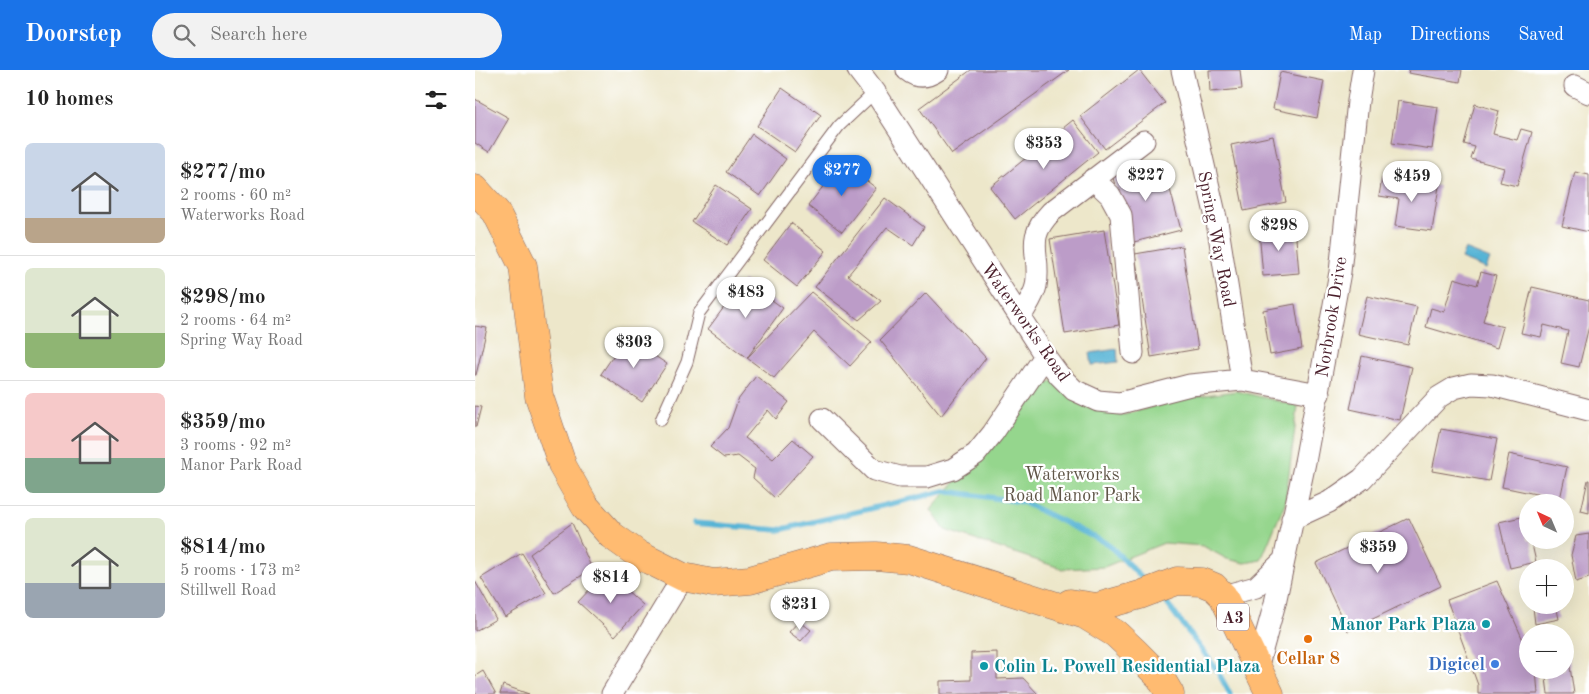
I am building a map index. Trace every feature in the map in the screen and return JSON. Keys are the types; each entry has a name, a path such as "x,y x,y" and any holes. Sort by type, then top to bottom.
{"main road":[{"name":"A3","path":"475,189 496,212 523,266 539,396 563,467 585,506 611,535 639,555 683,577 713,583 750,580 831,558 876,556 909,559 1085,615 1116,634 1165,686"},
{"name":"A3","path":"1033,598 1097,607 1166,586 1177,580 1202,582 1214,587 1223,596 1270,694"},
{"path":"1133,597 1124,608 1137,638 1165,686"}],"street":[{"name":"Waterworks Road","path":"858,70 875,92 1045,356 1059,375 1074,390 1098,401 1120,403 1190,385 1242,380 1319,394"},
{"path":"907,70 922,77 929,76 939,70"},
{"name":"Spring Way Road","path":"1182,70 1217,222 1242,380"},
{"name":"Norbrook Drive","path":"1257,668 1275,603 1282,562 1319,394 1340,272 1363,70"},
{"path":"1020,318 1036,288 1038,269 1034,248 1035,234 1041,222 1051,212 1144,141"},
{"path":"1093,180 1110,196 1121,215 1133,353"},
{"path":"822,419 874,470 900,477 927,477 953,469 976,454 993,433 1045,356"},
{"path":"1292,519 1329,502 1362,479 1439,398 1454,388 1471,384 1492,386 1589,410"},
{"path":"1223,596 1256,587 1282,562"},
{"path":"612,694 683,577"}],"lane":[{"path":"661,420 687,362 699,313 839,126 875,92"}],"green space":[{"name":"Waterworks Road Manor Park","path":"1058,378 1120,416 1183,398 1237,391 1298,406 1285,503 1261,560 1245,563 1227,559 1203,546 1164,543 1104,567 1063,569 945,530 931,510 1033,392"}],"water":[{"path":"1465,249 1490,259 1486,269 1461,259"},
{"path":"1117,349 1118,362 1092,365 1090,353"}],"building":[{"path":"971,70 1069,70 952,154 919,108"},
{"path":"1139,70 1165,103 1105,149 1080,116"},
{"path":"1209,70 1240,70 1242,89 1210,92"},
{"path":"1409,70 1462,70 1460,82 1408,73"},
{"path":"1280,72 1324,81 1317,118 1273,109"},
{"path":"782,88 821,115 795,152 757,126"},
{"path":"475,99 509,118 489,152 475,143"},
{"path":"1398,101 1438,107 1432,149 1392,143"},
{"path":"1475,104 1499,111 1493,134 1517,140 1521,129 1532,132 1517,186 1500,182 1504,168 1471,159 1475,147 1464,144"},
{"path":"1073,120 1098,152 1015,219 990,187"},
{"path":"752,134 786,159 760,196 726,172"},
{"path":"1273,136 1286,202 1244,211 1231,145"},
{"path":"1162,160 1181,230 1130,243 1112,174"},
{"path":"842,162 876,188 842,232 808,206"},
{"path":"1575,172 1589,175 1589,232 1562,226"},
{"path":"1382,178 1439,186 1432,231 1395,226 1399,199 1379,196"},
{"path":"716,185 752,209 727,245 692,222"},
{"path":"885,198 924,227 913,245 887,227 848,275 881,301 859,320 815,287"},
{"path":"791,223 826,251 797,287 763,260"},
{"path":"1295,227 1299,273 1263,276 1259,231"},
{"path":"1104,230 1119,325 1065,334 1050,239"},
{"path":"1182,246 1198,349 1151,357 1135,254"},
{"path":"1481,272 1496,276 1483,321 1503,327 1497,348 1426,327 1431,308 1444,312 1454,278 1477,285"},
{"path":"744,280 783,308 747,358 708,329"},
{"path":"1532,287 1589,300 1589,326 1579,367 1561,363 1568,331 1544,325 1541,337 1521,333"},
{"path":"811,292 872,342 850,366 814,332 774,378 747,358"},
{"path":"926,293 986,358 941,416 880,340"},
{"path":"1367,296 1417,307 1408,345 1358,334"},
{"path":"1295,304 1302,349 1270,355 1263,310"},
{"path":"475,326 487,328 476,375 475,375"},
{"path":"626,337 667,364 642,402 601,374"},
{"path":"1362,356 1412,367 1400,420 1350,409"},
{"path":"756,376 789,402 776,419 768,410 745,438 773,459 793,439 813,456 775,498 753,478 755,469 738,456 724,458 710,447 728,428 738,400"},
{"path":"475,406 481,407 476,427 475,427"},
{"path":"1441,429 1497,439 1489,481 1432,471"},
{"path":"1509,454 1567,467 1561,494 1536,494 1502,487"},
{"path":"1589,480 1589,513 1581,511"},
{"path":"1409,518 1441,586 1348,631 1316,563"},
{"path":"1519,518 1519,549 1533,549 1535,559 1519,559 1519,566 1510,568 1499,522"},
{"path":"572,523 592,569 554,593 530,554"},
{"path":"1589,534 1589,578 1576,582 1574,559 1572,559 1571,555 1576,536"},
{"path":"522,553 546,593 505,617 481,578"},
{"path":"606,572 643,605 615,636 578,602"},
{"path":"475,581 496,619 475,631"},
{"name":"Manor Park Plaza","path":"1497,581 1519,631 1519,679 1537,679 1538,694 1478,694 1478,685 1447,600"},
{"path":"1534,614 1558,614 1559,619 1535,624"},
{"path":"799,621 811,630 801,641 789,632"},
{"name":"Colin L. Powell Residential Plaza","path":"997,652 997,679 1023,678 1038,694 940,694 940,681 971,680 971,653"},
{"path":"483,671 496,694 475,694 475,676"},
{"path":"1546,679 1572,679 1574,694 1548,694"},
{"path":"503,685 529,694 500,694"}],"waterway":[{"path":"694,523 779,530 945,491 1023,502 1108,544 1148,584"},
{"path":"1160,595 1217,670 1230,694"}],"place":[{"name":"Manor Park Plaza","path":"1486,624"},
{"name":"Cellar 8","path":"1308,639"},
{"name":"Digicel","path":"1495,664"},
{"name":"Colin L. Powell Residential Plaza","path":"984,666"}]}
